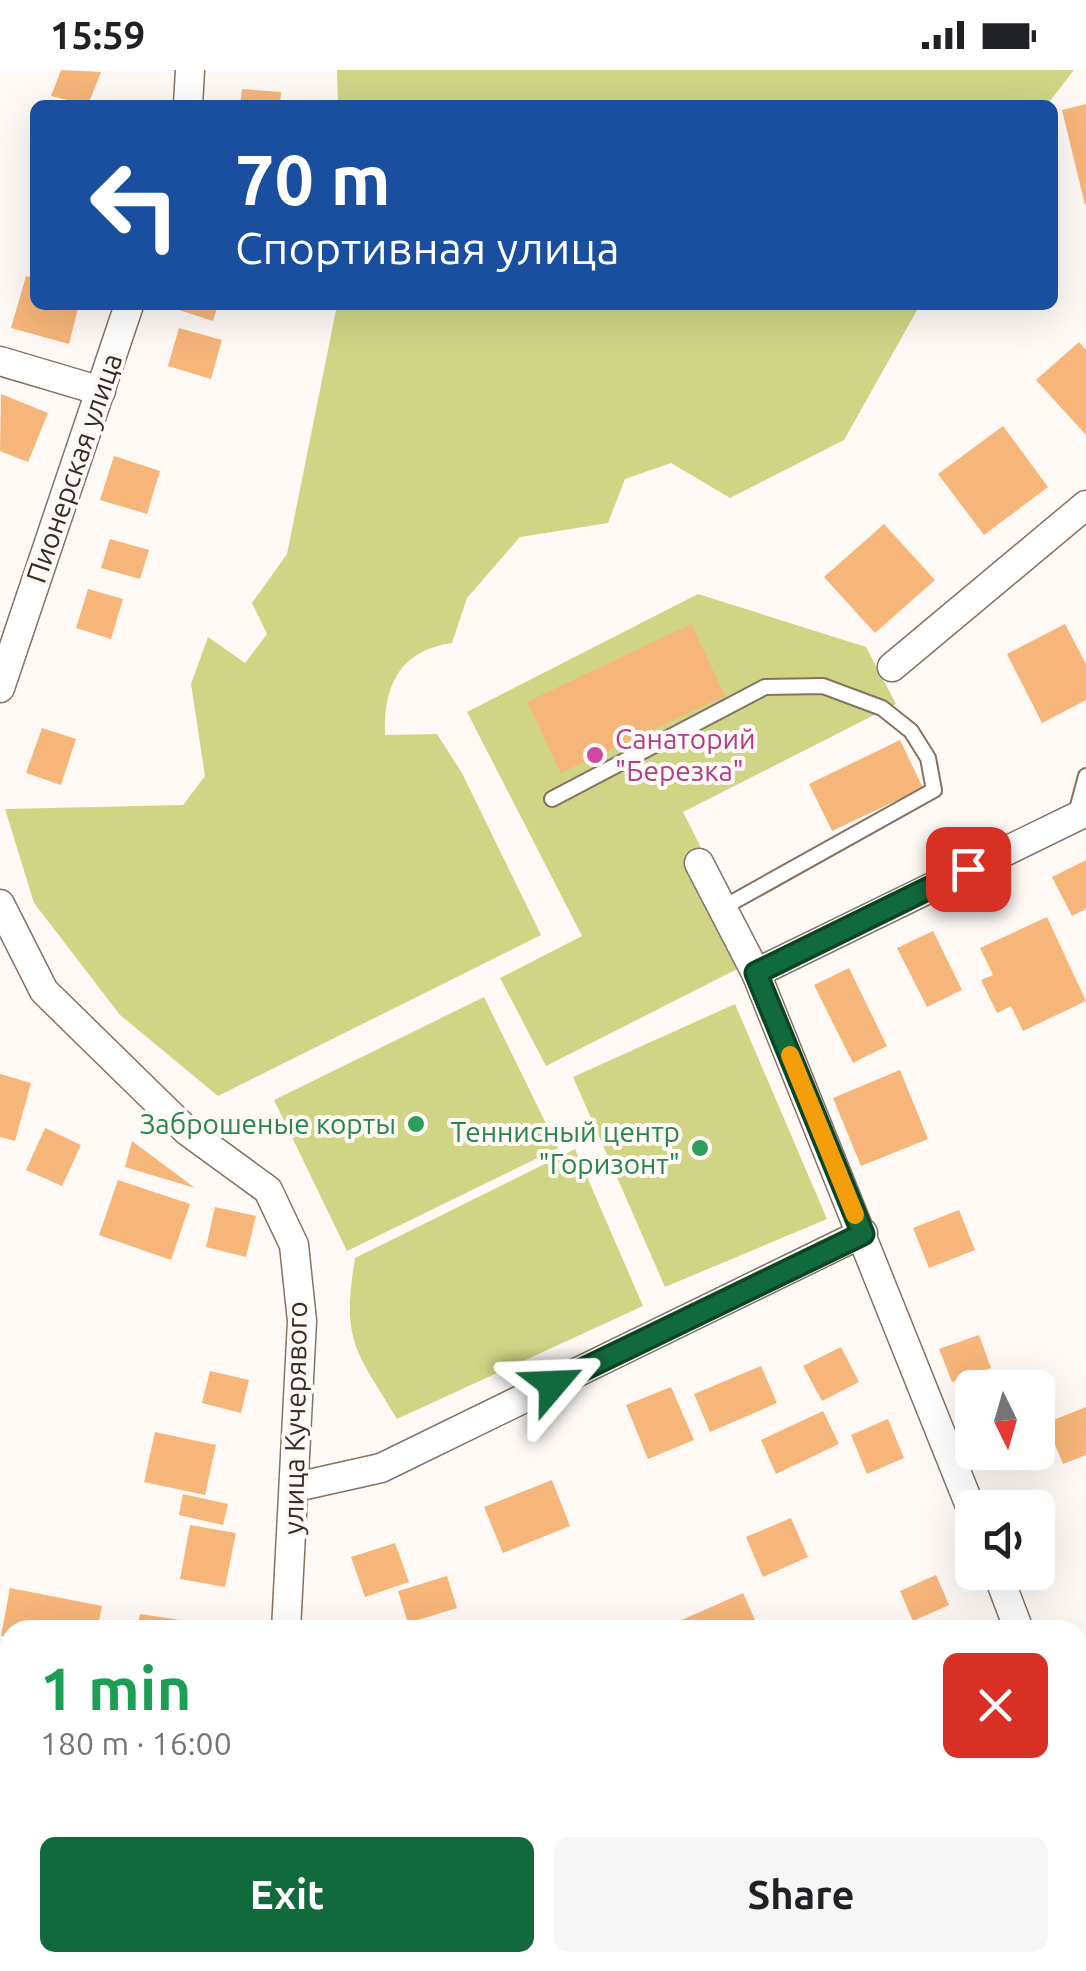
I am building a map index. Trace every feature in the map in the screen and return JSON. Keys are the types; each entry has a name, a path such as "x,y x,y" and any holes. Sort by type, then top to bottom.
{"street":[{"path":"188,100 190,70"},
{"name":"Пионерская улица","path":"0,688 126,310"},
{"path":"0,361 101,391"},
{"path":"892,667 1086,505"},
{"path":"756,973 1080,814"},
{"path":"699,863 756,973 964,1490"},
{"name":"улица Кучерявого","path":"0,904 44,991 187,1131 268,1190 294,1245 302,1320 287,1620"},
{"path":"296,1487 381,1468 863,1234"},
{"path":"1004,1590 1016,1620"}],"lane":[{"path":"552,798 765,687 823,686 882,708 912,730 928,758 934,790 724,907"},
{"path":"1080,814 1086,776"}],"green space":[{"path":"337,70 1074,70 1051,100 338,100"},
{"path":"336,310 917,310 844,440 730,498 671,463 625,479 608,523 520,537 467,598 452,643 419,653 407,662 387,701 385,735 437,734 462,773 541,935 218,1096 120,1015 34,903 5,809 183,805 205,776 191,684 208,637 245,663 267,634 252,603 287,554"},
{"path":"698,594 866,647 896,704 683,812 757,959 546,1066 500,978 582,936 467,712"},
{"name":"Заброшеные корты","path":"484,997 558,1148 347,1251 274,1100"},
{"name":"Теннисный центр \"Горизонт\"","path":"735,1004 827,1219 665,1287 573,1077"},
{"path":"575,1149 643,1306 397,1419 355,1344 350,1309 355,1258"}],"building":[{"path":"61,70 101,72 90,100 51,96"},
{"path":"242,89 281,92 280,100 241,100"},
{"path":"1086,104 1086,204 1085,205 1062,110"},
{"path":"26,276 30,277 30,310 78,310 69,344 11,328"},
{"path":"179,310 216,310 213,321"},
{"path":"179,328 222,340 211,379 168,366"},
{"path":"1079,342 1086,350 1086,435 1036,380"},
{"path":"1,394 48,413 28,462 0,451"},
{"path":"1003,426 1048,487 984,535 938,474"},
{"path":"114,456 160,471 147,514 100,500"},
{"path":"884,524 935,580 875,633 824,577"},
{"path":"110,539 149,550 140,579 101,568"},
{"path":"88,589 123,599 111,639 76,628"},
{"path":"691,624 725,696 561,773 527,702"},
{"path":"1065,624 1086,664 1086,700 1042,723 1007,654"},
{"path":"42,728 76,739 61,785 26,773"},
{"path":"900,740 923,788 832,831 809,784"},
{"path":"1086,860 1086,909 1072,916 1052,877"},
{"path":"1047,917 1086,1001 1023,1031 1011,1006 997,1013 981,980 993,975 980,948"},
{"path":"933,931 962,990 927,1007 897,948"},
{"path":"849,968 887,1046 853,1063 814,985"},
{"path":"900,1070 928,1139 861,1166 833,1098"},
{"path":"0,1074 31,1083 15,1141 0,1137"},
{"path":"45,1128 81,1145 62,1186 26,1170"},
{"path":"132,1141 195,1188 125,1167"},
{"path":"118,1180 190,1204 171,1260 99,1235"},
{"path":"215,1207 256,1216 246,1257 206,1247"},
{"path":"959,1210 975,1250 929,1268 913,1228"},
{"path":"979,1335 991,1368 955,1370 952,1382 939,1349"},
{"path":"841,1347 859,1382 822,1401 803,1366"},
{"path":"761,1366 777,1403 710,1432 694,1394"},
{"path":"210,1371 249,1380 241,1413 202,1403"},
{"path":"671,1387 694,1440 648,1459 626,1405"},
{"path":"1086,1407 1086,1455 1063,1464 1055,1445 1055,1419"},
{"path":"823,1411 839,1444 776,1474 761,1440"},
{"path":"888,1419 904,1458 867,1474 851,1435"},
{"path":"155,1432 216,1445 205,1495 144,1482"},
{"path":"552,1480 570,1526 503,1553 484,1507"},
{"path":"183,1494 228,1504 223,1525 179,1515"},
{"path":"791,1518 808,1557 763,1577 746,1537"},
{"path":"190,1525 236,1533 225,1587 180,1579"},
{"path":"395,1543 409,1582 365,1597 351,1557"},
{"path":"936,1575 949,1605 913,1620 900,1591"},
{"path":"447,1576 457,1608 407,1620 398,1591"},
{"path":"10,1588 102,1606 99,1620 4,1620"},
{"path":"743,1593 755,1620 682,1620"},
{"path":"140,1614 180,1620 139,1620"}],"slow traffic":[{"path":"790,1055 855,1215"}],"place":[{"name":"Санаторий \"Березка\"","path":"595,755"},
{"name":"Заброшеные корты","path":"416,1124"},
{"name":"Теннисный центр \"Горизонт\"","path":"700,1148"}],"route":[{"path":"553,1384 863,1234 756,973 968,869"}]}
